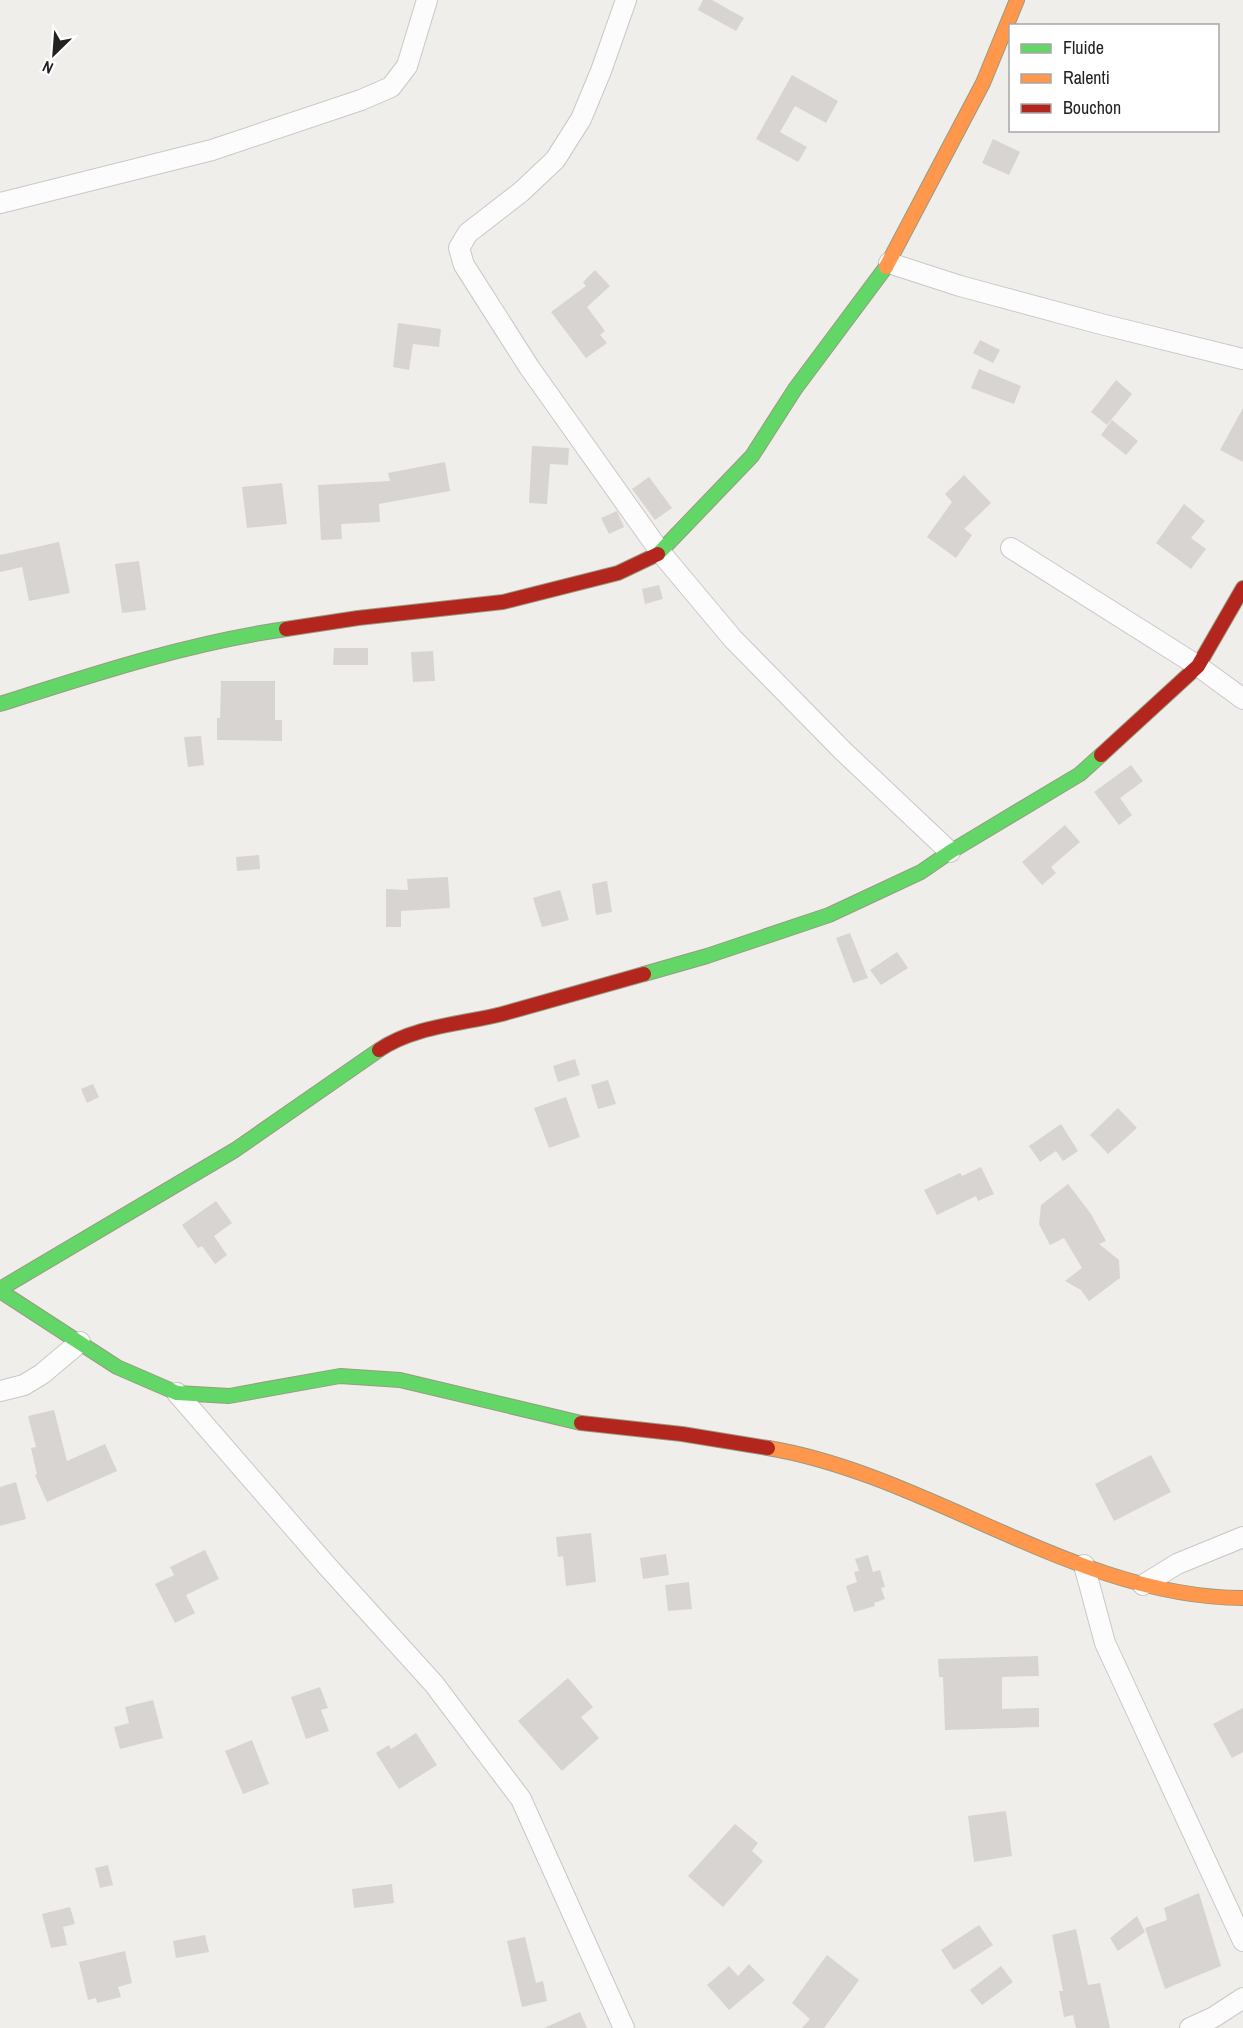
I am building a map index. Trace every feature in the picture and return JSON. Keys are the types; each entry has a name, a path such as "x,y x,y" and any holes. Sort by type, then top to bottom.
{"main road":[{"path":"0,704 138,660 262,632 503,602 618,573 661,552 752,456 795,389 889,262 983,84 1017,0"},
{"path":"1243,588 1198,666 1080,774 950,852 921,872 818,919 707,956 501,1014 407,1035 392,1041 235,1150 77,1242 0,1290 117,1367 177,1393 229,1396 340,1376 400,1380 571,1422 682,1434 798,1453 854,1470 1084,1565 1143,1585 1215,1598 1243,1598"}],"street":[{"path":"0,203 212,150 361,100 391,87 407,66 428,0"},
{"path":"626,0 581,119 555,160 521,192 468,233 459,248 464,265 529,367 661,552 733,639 843,751 950,852"},
{"path":"889,262 960,286 1243,359"},
{"path":"1011,548 1198,666 1243,699"},
{"path":"0,1391 24,1385 42,1374 80,1342"},
{"path":"177,1393 328,1567 434,1684 521,1799 624,2028"},
{"path":"1143,1585 1177,1564 1243,1537"},
{"path":"1084,1565 1105,1643 1243,1941"},
{"path":"1190,2028 1214,2017 1243,1998"}],"building":[{"path":"703,0 712,0 744,18 736,31 698,10"},
{"path":"792,75 838,101 826,123 795,106 780,132 807,147 798,162 756,139"},
{"path":"993,139 1020,152 1009,175 982,163"},
{"path":"595,270 610,286 587,307 605,331 600,335 607,343 586,358 551,312 586,286 583,282"},
{"path":"398,323 441,329 439,347 413,344 409,370 393,367"},
{"path":"980,340 1000,350 993,363 973,353"},
{"path":"979,369 1021,386 1014,404 971,388"},
{"path":"1116,380 1132,394 1107,425 1091,412"},
{"path":"1243,408 1243,462 1220,450"},
{"path":"1112,420 1138,441 1126,455 1101,435"},
{"path":"532,446 569,448 568,465 550,464 547,504 529,503"},
{"path":"445,462 450,491 379,504 380,522 341,524 342,539 321,540 318,485 390,481 388,473"},
{"path":"964,475 991,503 964,529 972,535 956,558 927,537 952,502 945,494"},
{"path":"649,477 672,508 655,520 632,489"},
{"path":"282,483 287,524 247,528 242,487"},
{"path":"1184,504 1205,521 1191,538 1206,549 1191,569 1156,543"},
{"path":"617,511 624,527 609,534 601,518"},
{"path":"59,542 70,593 29,601 22,567 0,572 0,555"},
{"path":"139,561 146,610 122,613 115,564"},
{"path":"659,585 663,599 645,604 642,589"},
{"path":"334,648 368,648 368,665 333,665"},
{"path":"433,651 435,681 413,682 411,652"},
{"path":"221,681 275,681 275,720 282,720 282,741 217,740"},
{"path":"201,736 204,765 188,767 184,737"},
{"path":"1131,765 1143,781 1120,798 1132,815 1119,825 1094,792"},
{"path":"1065,825 1080,842 1051,867 1056,873 1042,885 1022,862"},
{"path":"259,855 260,869 237,871 236,857"},
{"path":"448,877 450,908 401,911 401,927 386,927 386,889 408,890 407,879"},
{"path":"607,881 612,912 596,915 592,884"},
{"path":"560,890 569,920 542,927 533,898"},
{"path":"850,933 868,978 853,983 836,938"},
{"path":"897,952 908,968 881,985 870,970"},
{"path":"575,1059 580,1075 558,1082 553,1066"},
{"path":"608,1080 616,1104 598,1109 591,1085"},
{"path":"93,1084 99,1097 87,1103 81,1089"},
{"path":"566,1097 580,1137 549,1148 534,1108"},
{"path":"1118,1108 1137,1128 1108,1154 1090,1135"},
{"path":"1061,1124 1078,1151 1063,1161 1056,1151 1040,1162 1029,1146"},
{"path":"981,1167 994,1194 978,1201 976,1196 937,1215 924,1190 960,1173 962,1176"},
{"path":"1068,1184 1091,1214 1106,1241 1099,1244 1119,1260 1120,1278 1089,1301 1081,1290 1065,1281 1082,1268 1064,1238 1050,1245 1039,1224 1041,1205"},
{"path":"216,1201 232,1223 214,1236 227,1255 215,1264 202,1246 198,1248 182,1225"},
{"path":"54,1410 67,1461 105,1444 117,1471 47,1502 35,1475 37,1474 31,1448 36,1447 28,1416"},
{"path":"1151,1455 1171,1492 1114,1521 1095,1484"},
{"path":"16,1482 26,1519 0,1526 0,1487"},
{"path":"591,1533 596,1582 566,1586 563,1556 558,1557 556,1537"},
{"path":"205,1550 219,1579 186,1595 195,1613 175,1623 155,1584 174,1575 170,1567"},
{"path":"666,1554 669,1575 643,1579 640,1558"},
{"path":"868,1555 873,1572 880,1570 885,1587 881,1588 885,1599 874,1603 875,1606 854,1612 846,1586 857,1582 854,1572 859,1571 855,1559"},
{"path":"689,1582 692,1609 668,1611 665,1585"},
{"path":"1038,1656 1039,1676 1002,1677 1002,1709 1039,1708 1039,1727 945,1730 943,1677 939,1677 938,1659"},
{"path":"568,1678 593,1707 581,1717 599,1738 562,1771 518,1721"},
{"path":"320,1687 328,1708 321,1710 329,1731 306,1739 291,1697"},
{"path":"153,1700 163,1738 120,1749 114,1727 129,1723 125,1707"},
{"path":"1243,1708 1243,1752 1232,1758 1213,1724"},
{"path":"416,1733 437,1765 399,1789 376,1753 389,1745 391,1749"},
{"path":"252,1740 269,1784 243,1794 225,1751"},
{"path":"1006,1811 1012,1856 974,1862 968,1816"},
{"path":"735,1824 758,1843 752,1851 763,1861 723,1907 688,1876"},
{"path":"108,1865 113,1885 100,1888 95,1868"},
{"path":"392,1884 394,1903 354,1908 352,1889"},
{"path":"1199,1893 1221,1966 1165,1989 1145,1928 1167,1920 1164,1908"},
{"path":"70,1907 75,1924 63,1927 67,1945 51,1948 42,1914"},
{"path":"1137,1916 1145,1932 1118,1951 1110,1938"},
{"path":"979,1925 993,1945 954,1970 941,1950"},
{"path":"1076,1929 1088,1985 1100,1983 1110,2028 1076,2028 1073,2015 1064,2017 1059,1991 1063,1991 1052,1935"},
{"path":"205,1935 209,1952 176,1958 173,1941"},
{"path":"525,1937 536,1983 543,1981 547,2001 522,2007 507,1941"},
{"path":"125,1951 132,1983 118,1987 121,1997 97,2003 96,1998 88,2000 79,1962"},
{"path":"827,1955 859,1980 824,2028 802,2028 810,2019 792,2003"},
{"path":"749,1964 765,1980 729,2010 707,1985 729,1966 738,1976"},
{"path":"1001,1966 1013,1982 982,2005 970,1990"},
{"path":"580,2012 587,2028 544,2028"}],"traffic: fast":[{"path":"658,554 752,456 795,389 886,267"},
{"path":"0,704 177,651 286,629"},
{"path":"644,974 707,956 829,915 921,872 950,852 1080,774 1101,755"},
{"path":"0,1289 235,1150 379,1050"},
{"path":"0,1291 117,1367 177,1393 229,1396 340,1376 400,1380 581,1423"}],"traffic: slow":[{"path":"886,267 983,83 1017,0"},
{"path":"768,1448 828,1462 887,1483 1062,1558 1122,1578 1182,1593 1243,1598"}],"traffic: jam":[{"path":"286,629 358,618 503,602 618,573 658,554"},
{"path":"1101,755 1198,666 1243,588"},
{"path":"379,1050 423,1031 502,1014 644,974"},
{"path":"581,1423 682,1434 768,1448"}]}
